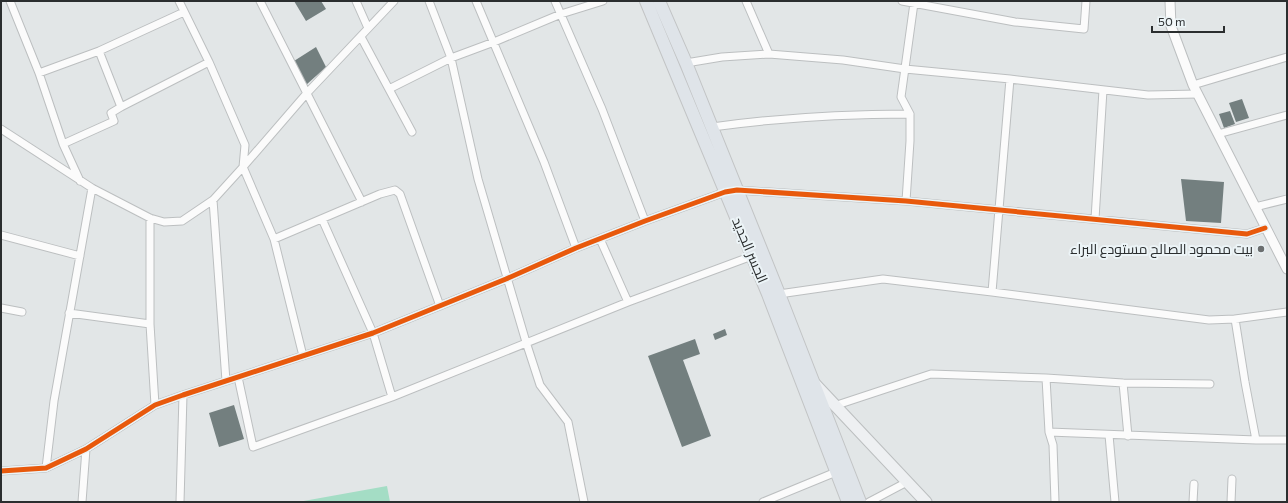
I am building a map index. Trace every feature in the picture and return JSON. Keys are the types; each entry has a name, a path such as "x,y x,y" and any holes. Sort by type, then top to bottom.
{"main road":[{"name":"الجسر الجديد","path":"646,1 779,294 860,502"},
{"name":"الجسر الجديد","path":"659,1 712,127 752,256 848,502"},
{"path":"814,383 837,405 926,502"}],"street":[{"path":"11,1 39,73 63,144 80,181"},
{"path":"179,1 209,62 245,145 243,167 274,238 304,356"},
{"path":"260,1 281,46 307,93 362,202"},
{"path":"356,1 368,28"},
{"path":"1,129 80,181 150,218 164,222 182,221 213,200 307,93 394,1"},
{"path":"429,1 451,58 478,179 506,279 540,385 568,422 584,502"},
{"path":"476,1 544,162 576,248"},
{"path":"555,1 602,109 645,221"},
{"path":"389,88 451,58 561,14 603,1"},
{"path":"746,1 768,54"},
{"path":"902,1 1015,22 1084,29 1086,1"},
{"path":"1170,1 1171,26 1193,85 1287,269"},
{"path":"906,201 910,114 901,97 914,3"},
{"path":"39,73 99,52 184,12"},
{"path":"361,37 412,132"},
{"path":"99,52 121,107"},
{"path":"686,63 722,57 768,54 843,60 905,69 1010,78 1148,95 1198,94"},
{"path":"1193,85 1287,57"},
{"path":"63,144 114,121 111,113 209,62"},
{"path":"992,292 1010,78"},
{"path":"1095,219 1103,90"},
{"path":"712,127 750,121 872,114 910,114"},
{"path":"1218,134 1287,115"},
{"path":"46,468 54,401 92,188"},
{"path":"274,238 395,190 400,194 440,306"},
{"path":"1,471 46,468 86,449 155,406 183,395 373,334 600,238 731,191 906,201 1247,234 1265,228"},
{"path":"1255,208 1287,199"},
{"path":"213,200 226,381"},
{"path":"150,218 150,324 155,406"},
{"path":"322,219 373,334 392,397"},
{"path":"1,235 80,256"},
{"path":"600,238 628,302"},
{"path":"238,377 253,447 392,397 628,302 752,256"},
{"path":"779,294 883,279 1209,320 1235,319 1287,312"},
{"path":"1,308 22,312"},
{"path":"69,313 150,324"},
{"path":"1235,319 1256,440"},
{"path":"837,405 931,374 1046,378 1123,383 1210,384"},
{"path":"1046,378 1050,432 1053,446 1055,502"},
{"path":"1123,383 1128,436"},
{"path":"180,502 183,395"},
{"path":"1050,432 1128,436 1287,440"},
{"path":"1109,435 1115,502"},
{"path":"82,502 86,449"},
{"path":"763,502 836,472"},
{"path":"1230,502 1232,479"},
{"path":"869,502 907,482"},
{"path":"1193,502 1194,484"}],"green space":[{"path":"387,486 390,502 298,502"}],"building":[{"path":"294,1 321,1 326,9 306,21"},
{"path":"316,47 326,67 306,85 294,61"},
{"path":"1242,99 1249,118 1236,122 1229,103"},
{"path":"1230,111 1235,124 1224,128 1219,114"},
{"path":"1181,179 1224,182 1221,223 1186,221"},
{"path":"725,329 727,335 715,340 713,334"},
{"path":"695,339 700,354 683,360 711,436 682,447 648,356"},
{"path":"234,405 244,439 219,447 209,413"}],"cycle path":[{"path":"1,471 46,468 86,449 155,405 373,333 506,279 576,248 725,192 737,190 906,201 1247,234 1265,228"}],"place":[{"name":"بيت محمود الصالح مستودع البراء","path":"1261,249"}]}
